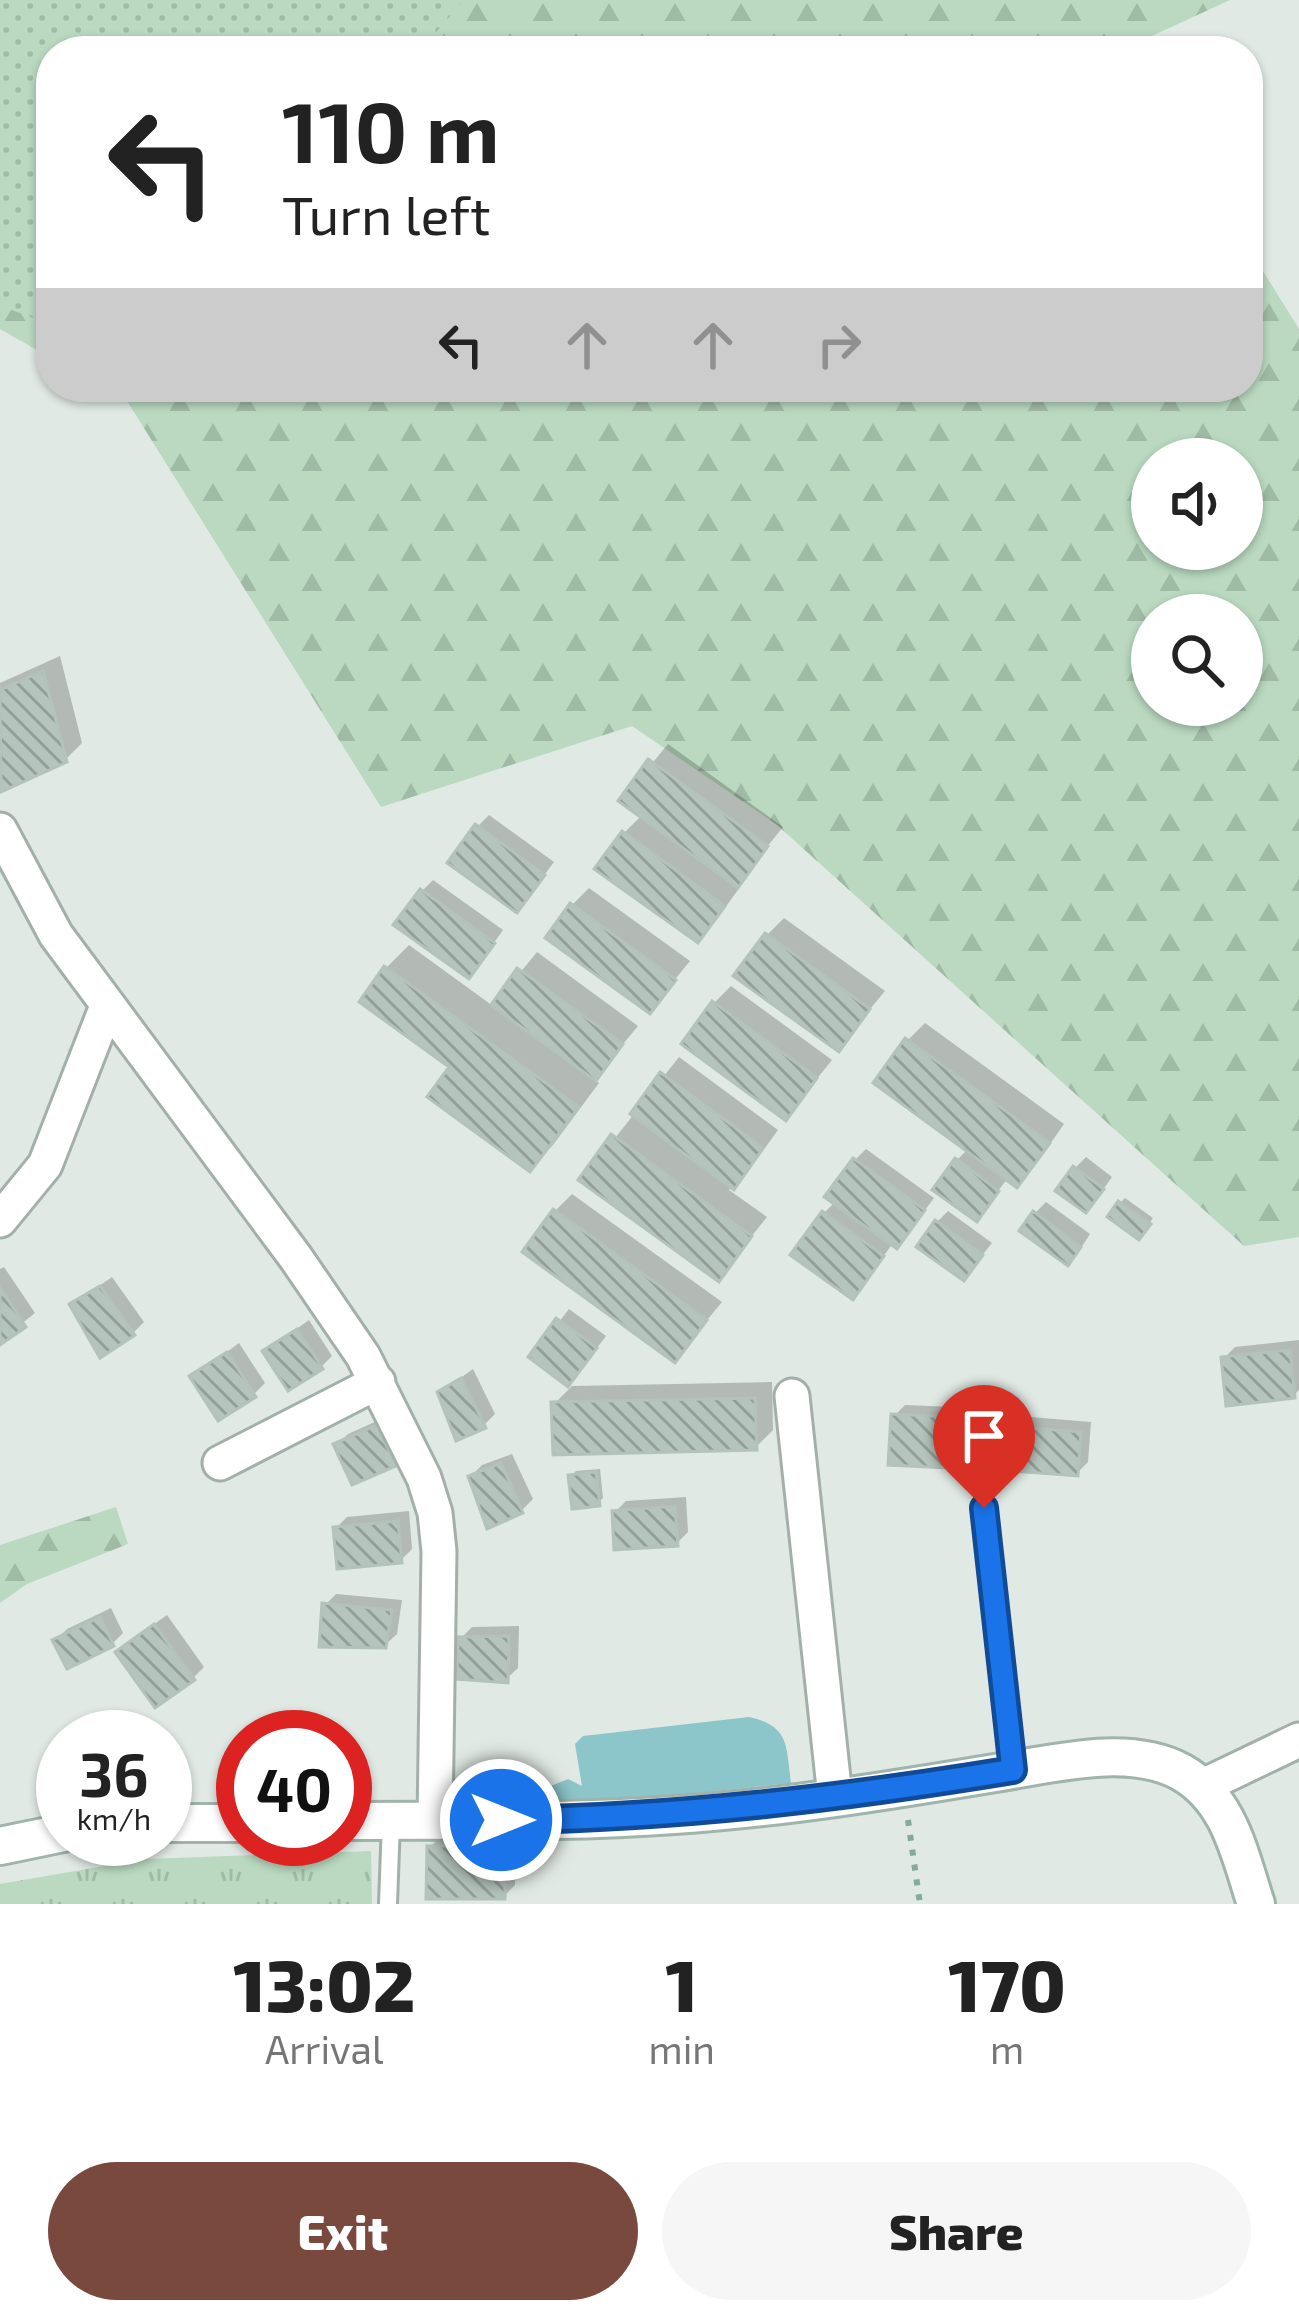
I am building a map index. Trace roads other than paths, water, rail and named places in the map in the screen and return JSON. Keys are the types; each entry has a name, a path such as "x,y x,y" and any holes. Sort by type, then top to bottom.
{"street":[{"path":"0,830 56,935 296,1258 378,1382 405,1435 436,1513 441,1593 435,1820"},
{"path":"0,1220 44,1165 106,1006"},
{"path":"220,1463 378,1382"},
{"path":"792,1396 835,1797"},
{"path":"1201,1787 1299,1740"},
{"path":"372,1821 676,1815 1075,1761 1128,1759 1154,1762 1201,1787 1232,1829 1256,1904"},
{"path":"0,1846 36,1839"}],"lane":[{"path":"984,1508 1013,1770"},
{"path":"388,1904 391,1821"}],"water":[{"path":"749,1717 779,1732 791,1783 659,1797 466,1802 466,1792 483,1783 531,1794 568,1779 582,1786 575,1744 583,1736"}]}
